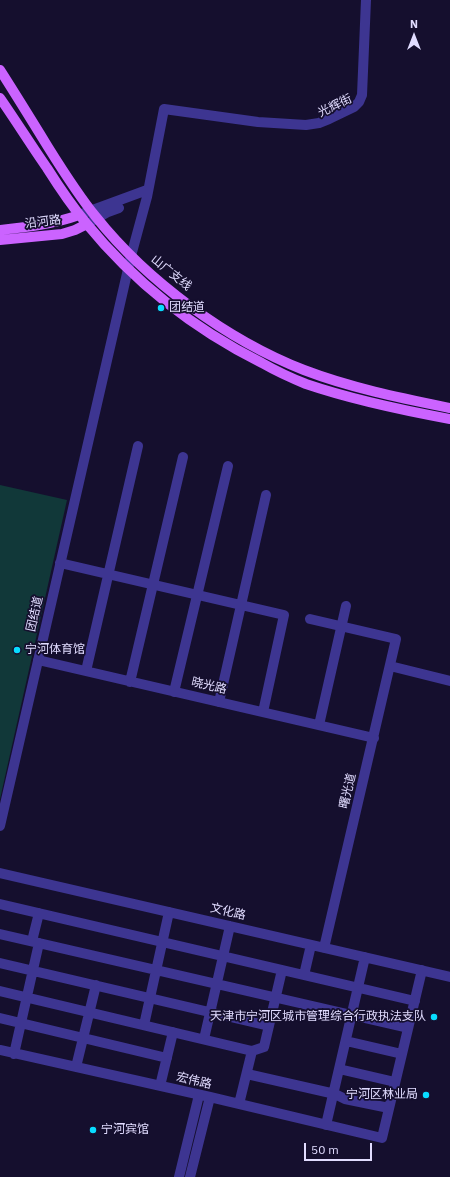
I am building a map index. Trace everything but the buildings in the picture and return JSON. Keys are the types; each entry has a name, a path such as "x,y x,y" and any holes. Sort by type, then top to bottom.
{"main road":[{"name":"山广支线","path":"0,70 71,183 94,214 130,256 191,306 240,339 282,361 352,386 450,408"},
{"name":"山广支线","path":"0,98 79,215 128,269 152,292 180,314 231,347 304,383 345,396 450,419"},
{"name":"沿河路","path":"0,230 30,227 63,221 79,215"},
{"name":"沿河路","path":"0,240 62,234 87,224"}],"street":[{"name":"光辉街","path":"163,112 258,122 306,125 329,119 354,107 359,102 362,95 366,0"},
{"name":"光辉街","path":"163,112 303,131 329,126 358,111 367,99 371,0"},
{"name":"团结道","path":"0,826 130,256 147,194 163,112"},
{"path":"79,215 108,212 147,194"},
{"path":"87,224 94,214"},
{"path":"86,672 138,446"},
{"path":"130,682 182,457"},
{"path":"174,692 228,466"},
{"path":"219,702 266,495"},
{"path":"60,563 284,615 263,712"},
{"path":"319,725 346,606"},
{"path":"310,619 341,626"},
{"name":"曙光道","path":"324,948 396,639 341,626"},
{"name":"晓光路","path":"38,660 374,738"},
{"path":"390,666 450,681"},
{"name":"文化路","path":"0,873 450,977"},
{"path":"0,904 414,1001"},
{"path":"144,1025 169,912"},
{"path":"14,1054 33,970 39,913"},
{"path":"204,1039 230,926"},
{"path":"0,934 408,1028"},
{"path":"304,975 311,945"},
{"path":"326,1124 365,957"},
{"path":"0,963 269,1026"},
{"path":"0,991 252,1050 264,1047 282,970"},
{"path":"247,1074 333,1094 345,1099 389,1108 422,970"},
{"path":"76,1068 96,985"},
{"path":"0,1018 167,1058"},
{"path":"160,1086 173,1032"},
{"path":"346,1041 402,1054"},
{"name":"宏伟路","path":"0,1050 210,1097 382,1138 389,1108"},
{"path":"239,1104 252,1050"},
{"path":"339,1069 395,1082"},
{"path":"179,1177 199,1095"},
{"path":"190,1177 210,1097"}],"green space":[{"name":"宁河体育馆","path":"0,485 67,500 0,799"}],"place":[{"name":"团结道","path":"161,308"},
{"name":"宁河体育馆","path":"17,650"},
{"name":"天津市宁河区城市管理综合行政执法支队","path":"434,1017"},
{"name":"宁河区林业局","path":"426,1095"},
{"name":"宁河宾馆","path":"93,1130"}]}
